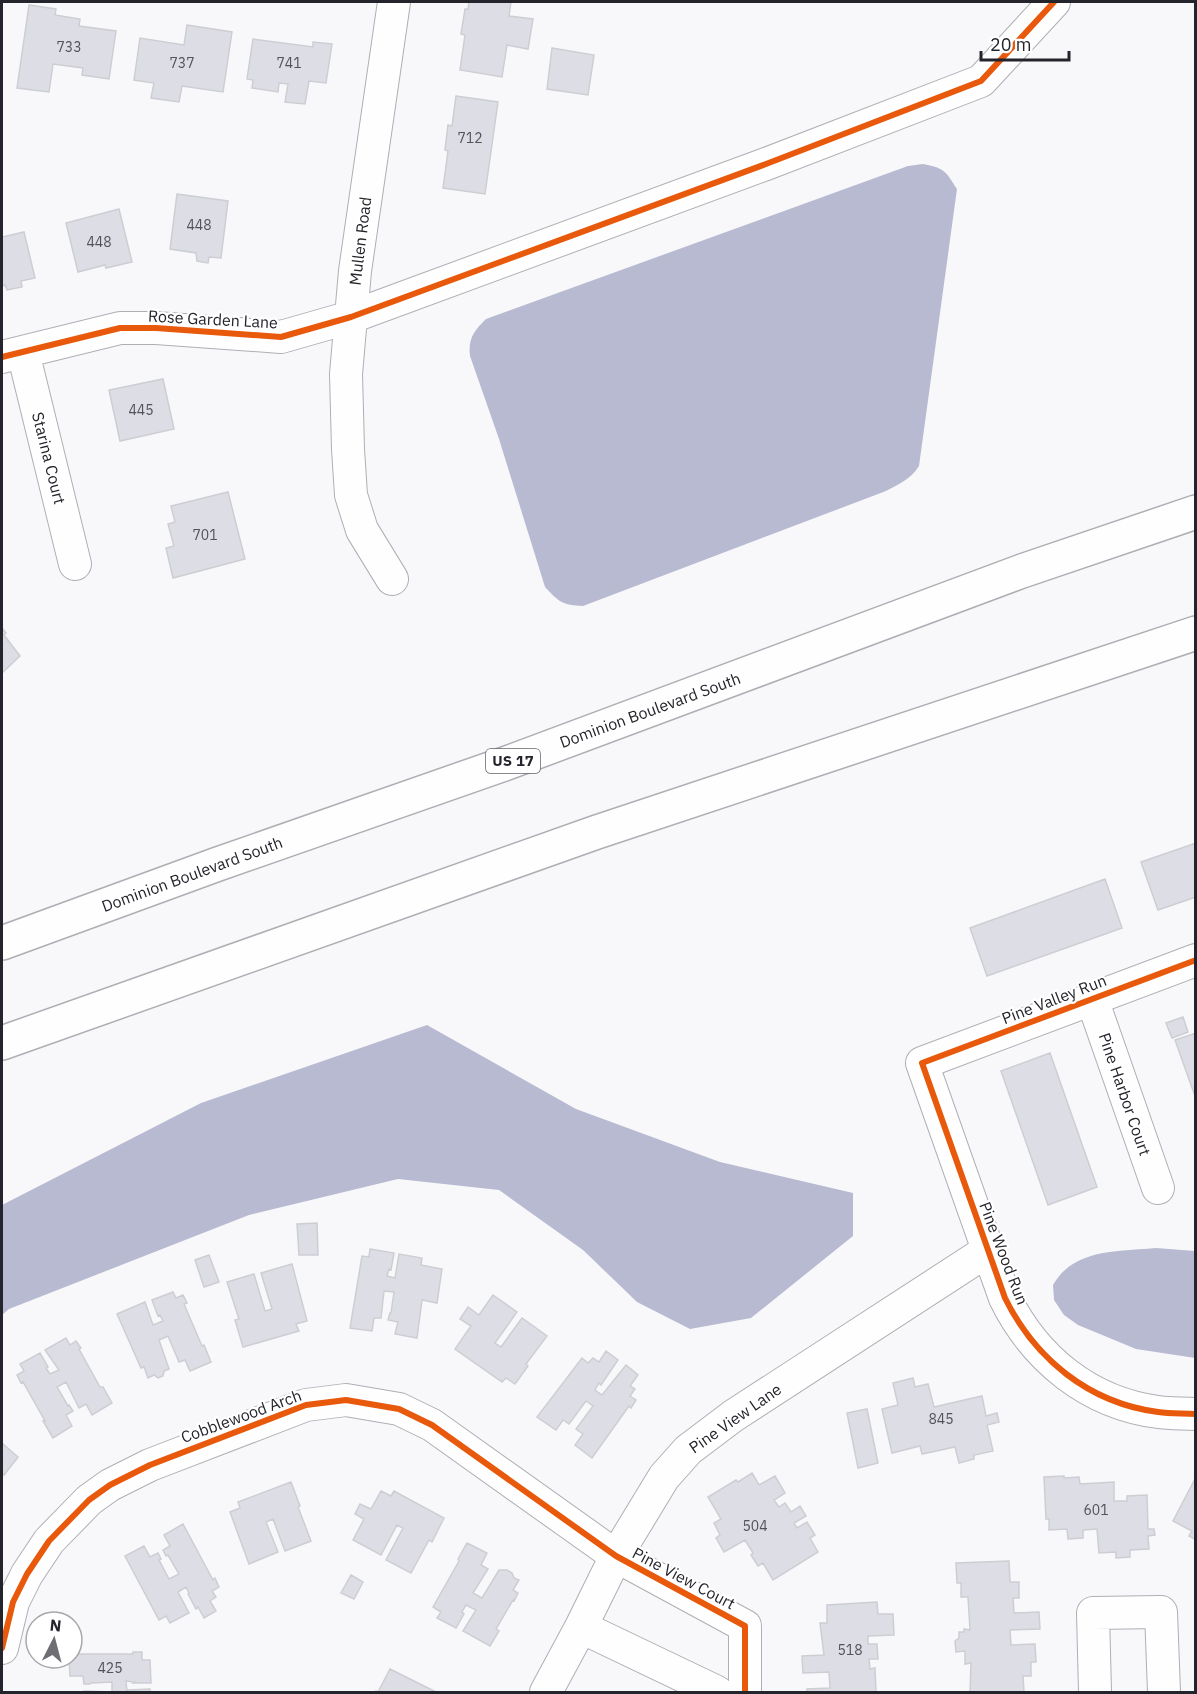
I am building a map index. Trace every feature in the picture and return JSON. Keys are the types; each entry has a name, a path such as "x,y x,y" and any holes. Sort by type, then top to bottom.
{"highway":[{"path":"1022,571 1196,498"},
{"name":"Dominion Boulevard South","path":"2,943 218,864 507,763 1022,571 1196,512"},
{"path":"2,1043 597,832 1196,633"}],"street":[{"name":"Mullen Road","path":"392,579 363,530 351,495 346,374 355,271 394,2"},
{"name":"Rose Garden Lane","path":"12,355 120,328 156,328 281,337 351,317 766,164 981,81 1054,2"},
{"name":"Starina Court","path":"12,355 75,564"},
{"name":"Pine Valley Run","path":"922,1063 1196,960"},
{"name":"Pine Harbor Court","path":"1092,999 1158,1188"},
{"name":"Pine Wood Run","path":"922,1063 1005,1298 1013,1315 1032,1341 1061,1371 1083,1386 1115,1402 1158,1412 1196,1414"},
{"name":"Pine View Lane","path":"546,1692 581,1627 615,1556 664,1477 688,1450 733,1416 987,1251"},
{"name":"Cobblewood Arch","path":"2,1648 13,1602 27,1574 48,1541 89,1500 110,1485 150,1465 306,1405 346,1400 399,1409 432,1425 615,1556"},
{"name":"Pine View Court","path":"615,1556 745,1626 745,1692"},
{"path":"1095,1692 1094,1613 1161,1612 1164,1692"},
{"path":"581,1627 717,1692"}],"water":[{"path":"923,164 943,171 957,189 919,466 916,471 886,491 583,606 565,604 558,599 545,587 499,439 470,356 471,340 478,327 486,319 908,166"},
{"path":"427,1025 576,1109 720,1162 853,1193 853,1236 751,1318 690,1329 637,1302 583,1250 499,1190 398,1179 249,1215 9,1309 2,1315 2,1205 201,1103"},
{"path":"1156,1248 1195,1251 1195,1358 1136,1349 1078,1325 1064,1315 1054,1300 1053,1285 1061,1273 1074,1263 1108,1252"}],"building":[{"path":"469,2 511,2 509,16 533,19 528,49 507,45 502,77 460,70 465,35 461,34 465,9 468,9"},
{"path":"29,5 56,9 55,15 80,19 79,26 116,31 109,79 82,75 83,68 53,64 49,92 17,88"},
{"path":"187,25 232,32 223,92 182,86 179,102 151,98 154,83 134,80 140,38 184,45"},
{"path":"253,39 313,47 313,42 332,44 326,83 309,81 305,104 285,102 288,84 279,83 278,92 252,88 253,80 247,79"},
{"path":"552,48 594,55 588,95 547,89"},
{"path":"456,96 498,102 485,194 443,188 448,151 445,150 448,125 452,126"},
{"path":"177,194 228,201 221,258 209,257 208,263 197,261 196,253 170,249"},
{"path":"119,209 132,262 106,268 105,265 78,272 66,223"},
{"path":"24,232 35,278 21,281 22,287 7,290 5,285 2,286 2,237"},
{"path":"163,379 174,429 120,441 109,390"},
{"path":"228,492 245,559 173,578 166,548 174,546 168,524 175,522 171,506"},
{"path":"2,628 6,633 4,635 20,656 2,673"},
{"path":"1196,843 1196,897 1158,910 1141,862"},
{"path":"1105,879 1122,928 987,976 970,928"},
{"path":"1183,1017 1188,1032 1172,1038 1166,1023"},
{"path":"1196,1033 1196,1099 1175,1040"},
{"path":"1050,1053 1097,1187 1048,1205 1001,1071"},
{"path":"317,1223 318,1255 299,1255 297,1224"},
{"path":"370,1249 394,1253 391,1270 389,1269 387,1276 395,1278 399,1254 422,1258 421,1265 442,1269 437,1303 422,1300 417,1338 395,1334 398,1322 388,1320 394,1292 384,1291 381,1318 374,1318 372,1331 350,1328 362,1256 369,1257"},
{"path":"209,1255 219,1282 204,1287 195,1260"},
{"path":"292,1264 307,1321 296,1324 299,1331 243,1347 235,1320 239,1319 227,1282 254,1274 265,1311 272,1309 261,1273"},
{"path":"173,1292 176,1298 183,1295 187,1303 184,1304 211,1362 190,1371 185,1360 179,1362 168,1336 159,1340 169,1369 164,1371 163,1376 158,1378 154,1375 148,1378 144,1367 141,1368 117,1314 145,1302 153,1325 163,1321 160,1315 158,1316 152,1300"},
{"path":"493,1295 517,1312 495,1343 501,1347 522,1318 547,1336 526,1364 528,1366 515,1384 506,1378 502,1382 455,1349 471,1326 460,1319 468,1307 479,1315"},
{"path":"66,1338 70,1345 76,1341 81,1348 79,1349 100,1387 103,1387 112,1403 92,1415 86,1404 79,1408 66,1382 57,1387 73,1411 66,1415 72,1426 53,1438 17,1375 24,1371 20,1364 40,1353 50,1374 59,1370 45,1350"},
{"path":"606,1351 618,1360 595,1390 602,1395 626,1365 638,1375 630,1386 635,1389 630,1396 636,1400 631,1408 629,1406 592,1458 575,1445 583,1434 576,1429 593,1406 586,1401 569,1424 563,1420 556,1430 537,1417 582,1358 588,1363 593,1358 599,1362"},
{"path":"913,1378 915,1387 928,1384 934,1407 982,1396 986,1416 997,1413 999,1422 987,1425 993,1451 974,1455 974,1459 959,1463 955,1447 922,1454 920,1446 892,1453 882,1409 898,1405 893,1383"},
{"path":"867,1409 878,1463 858,1468 847,1413"},
{"path":"3,1444 18,1457 4,1475 2,1473"},
{"path":"752,1473 759,1485 775,1476 785,1493 774,1500 779,1507 785,1503 791,1512 800,1506 806,1516 794,1523 797,1528 807,1522 815,1535 810,1538 818,1552 773,1580 763,1563 758,1566 745,1540 724,1552 716,1538 720,1535 714,1523 721,1519 708,1497"},
{"path":"1064,1476 1064,1478 1079,1477 1080,1484 1114,1482 1114,1501 1127,1501 1127,1496 1147,1495 1148,1529 1154,1529 1155,1535 1148,1536 1149,1549 1130,1550 1130,1557 1116,1558 1116,1552 1099,1553 1097,1529 1083,1530 1083,1538 1068,1539 1067,1529 1049,1530 1049,1519 1046,1519 1044,1477"},
{"path":"1196,1477 1196,1540 1189,1536 1192,1531 1173,1521"},
{"path":"291,1482 311,1541 285,1551 273,1519 266,1522 278,1552 249,1564 230,1512 240,1508 238,1502"},
{"path":"381,1491 391,1496 394,1491 444,1518 432,1542 429,1540 411,1573 386,1560 403,1528 397,1525 381,1555 353,1540 364,1519 355,1514 360,1504 371,1509"},
{"path":"183,1524 219,1587 212,1591 216,1597 210,1601 216,1611 204,1618 198,1607 196,1609 186,1587 178,1592 189,1613 170,1623 166,1616 159,1620 125,1556 144,1546 150,1557 158,1553 161,1559 159,1560 169,1579 179,1574 163,1550 170,1546 164,1535"},
{"path":"467,1543 487,1553 481,1565 488,1569 473,1593 482,1598 499,1570 507,1570 519,1580 513,1590 518,1593 496,1629 499,1631 490,1646 463,1631 476,1610 466,1605 456,1628 437,1618 441,1612 433,1607"},
{"path":"1009,1561 1010,1582 1019,1582 1019,1598 1013,1598 1014,1613 1039,1612 1040,1629 1010,1630 1011,1645 1035,1644 1036,1662 1031,1662 1031,1676 1023,1676 1024,1692 970,1692 971,1663 965,1664 965,1651 956,1652 955,1641 959,1638 959,1632 964,1632 964,1629 970,1630 968,1597 961,1597 961,1583 957,1583 956,1563"},
{"path":"351,1575 363,1582 354,1599 341,1593"},
{"path":"877,1602 878,1614 893,1614 894,1635 868,1636 868,1644 877,1644 878,1659 869,1659 870,1669 875,1668 876,1692 807,1692 807,1689 830,1688 829,1672 803,1673 802,1656 824,1655 820,1623 827,1623 827,1605"},
{"path":"142,1652 142,1660 150,1660 151,1683 126,1681 127,1692 112,1692 112,1682 84,1684 83,1676 70,1676 70,1670 84,1670 84,1654"},
{"path":"390,1669 436,1692 378,1692"},
{"path":"150,1689 150,1692 127,1692 128,1690"}],"cycle path":[{"path":"2,357 120,328 156,328 281,337 351,317 766,164 981,81 1054,2"},
{"path":"1196,960 922,1063 1005,1298 1017,1320 1032,1340 1048,1359 1067,1374 1087,1388 1109,1399 1158,1412 1196,1414"},
{"path":"2,1648 13,1602 27,1574 49,1541 89,1500 110,1485 150,1465 306,1405 346,1400 399,1409 432,1425 616,1556 745,1626 745,1692"}]}
